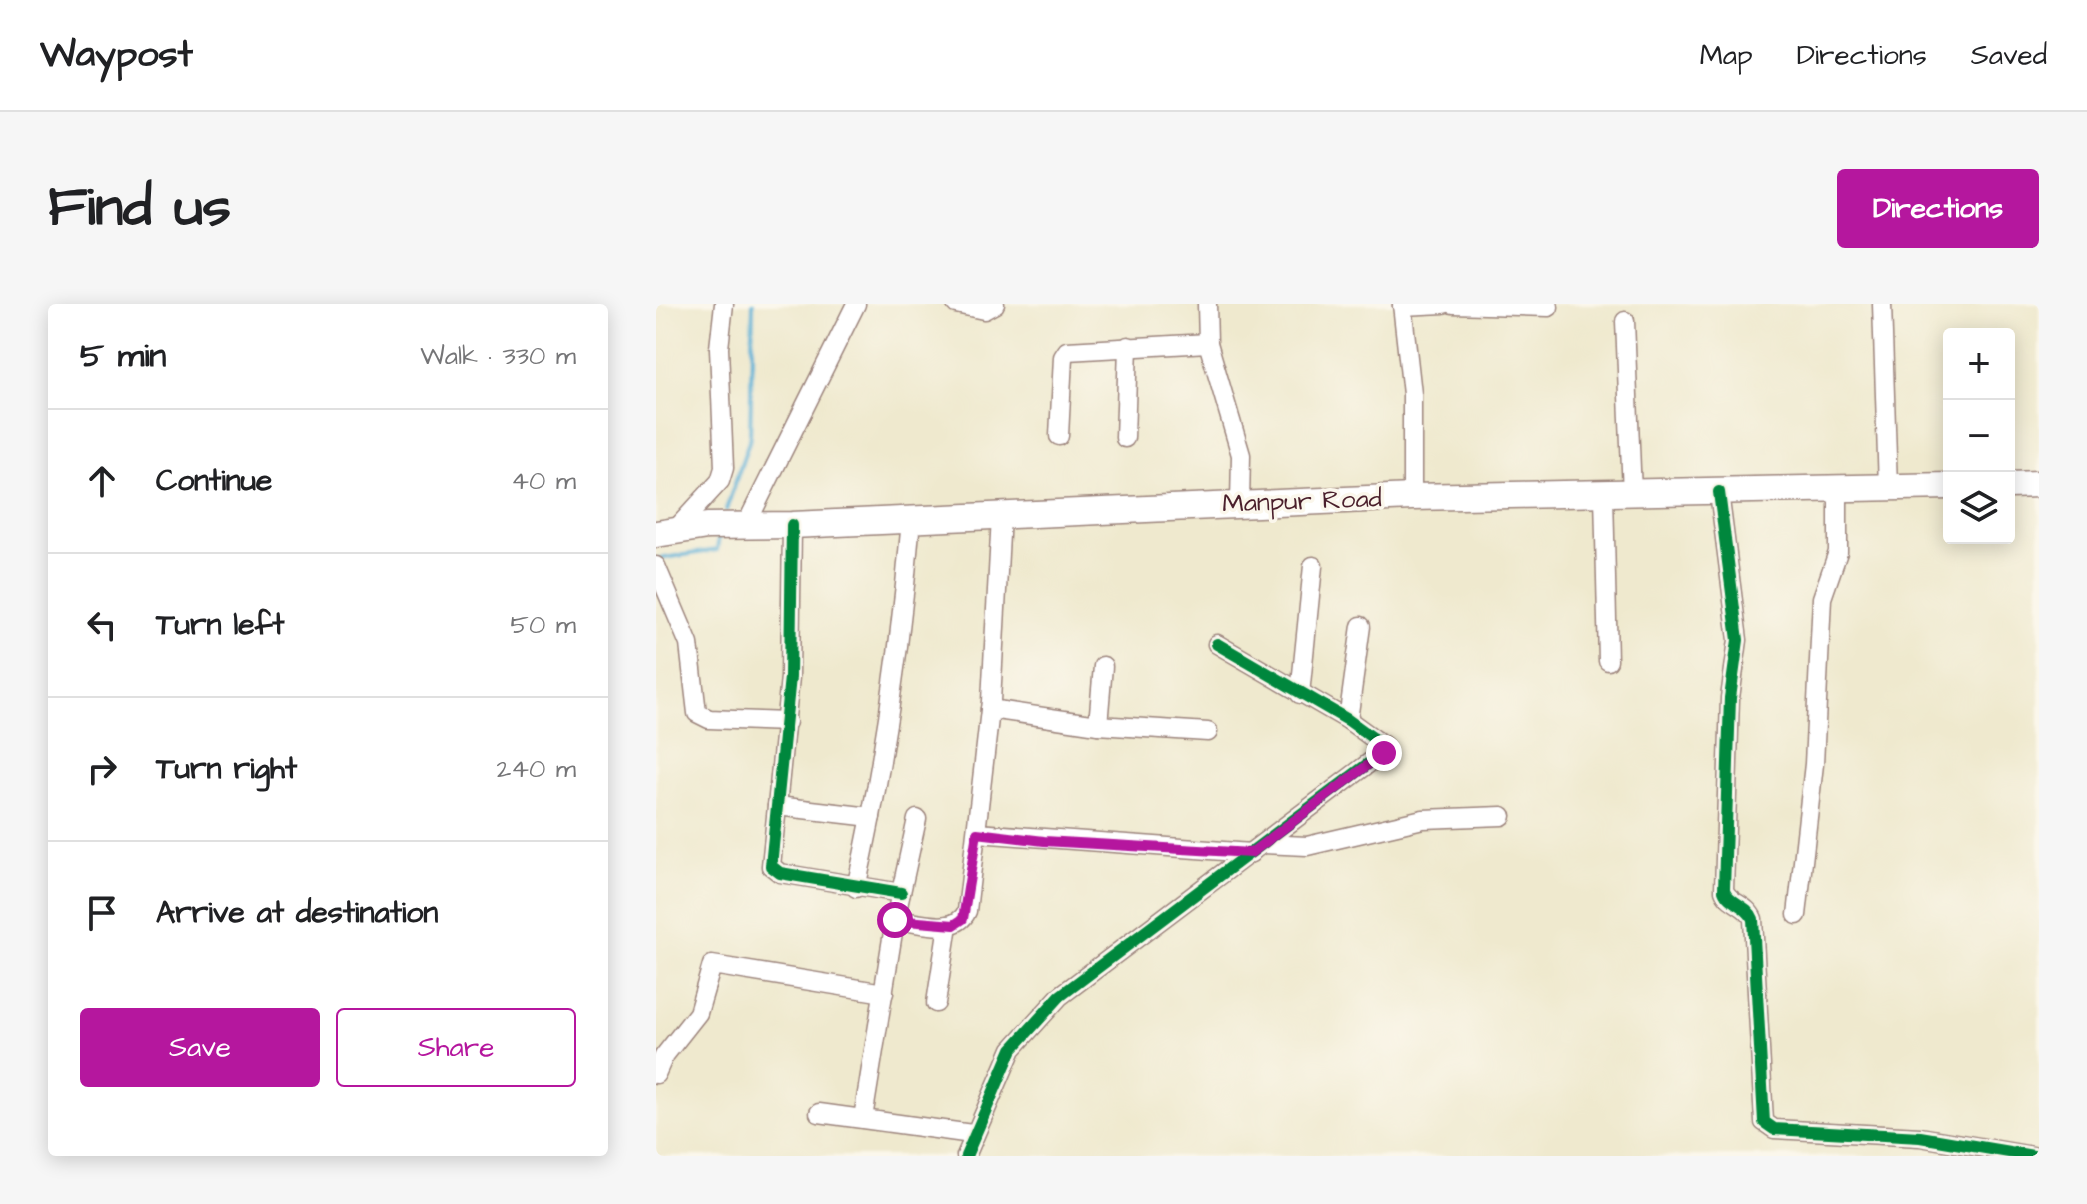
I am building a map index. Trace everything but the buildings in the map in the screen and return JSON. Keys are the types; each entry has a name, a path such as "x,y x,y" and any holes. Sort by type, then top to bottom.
{"highway":[{"path":"2015,485 2039,484"},
{"name":"Manpur Road","path":"666,532 746,525 1240,503 1943,486"}],"street":[{"path":"666,532 720,481 724,468 719,348 724,304"},
{"path":"746,525 856,304"},
{"path":"956,304 984,310 995,304"},
{"path":"1207,304 1208,343 1241,455 1240,503"},
{"path":"1412,497 1412,394 1402,305 1444,304"},
{"path":"1453,304 1549,307"},
{"path":"1882,304 1888,488"},
{"path":"1625,321 1632,494"},
{"path":"1059,436 1064,353 1073,349 1208,343"},
{"path":"1125,438 1128,346"},
{"path":"1797,915 1814,764 1822,589 1838,552 1838,489"},
{"path":"1719,492 1738,640 1730,698 1724,890 1731,900 1750,911 1753,919 1766,1125 1774,1129 1920,1137 2033,1156"},
{"path":"1604,495 1608,661"},
{"path":"895,920 948,925 959,923 967,911 990,709 1001,516"},
{"path":"856,888 871,817 904,604 911,520"},
{"path":"792,525 787,722 771,862 774,871 856,888 901,893"},
{"path":"656,566 689,644 697,713 709,719 787,722"},
{"path":"1300,694 1313,566"},
{"path":"1348,720 1361,626"},
{"path":"966,1156 972,1134 1012,1049 1060,996 1384,753 1384,746 1348,720 1217,644"},
{"path":"1098,725 1103,666"},
{"path":"990,709 1098,725 1208,732"},
{"path":"777,806 871,817"},
{"path":"977,833 1044,841 1257,848 1307,846 1423,819 1502,816"},
{"path":"863,1118 895,920 917,819"},
{"path":"936,1003 948,925"},
{"path":"656,1074 664,1056 698,1013 712,965 884,993"},
{"path":"819,1113 972,1134"}],"waterway":[{"path":"726,510 750,438 753,304"},
{"path":"658,559 717,550 719,536"}],"cycle path":[{"path":"1719,492 1738,640 1730,698 1724,890 1753,919 1764,1122 1774,1129 1920,1137 2033,1156"},
{"path":"792,525 790,677 771,866 780,873 901,893"},
{"path":"966,1156 1012,1049 1060,996 1385,751 1384,746 1348,720 1217,644"}],"route":[{"path":"895,920 954,925 963,919 967,911 977,833 1044,841 1251,853 1384,753"}]}
